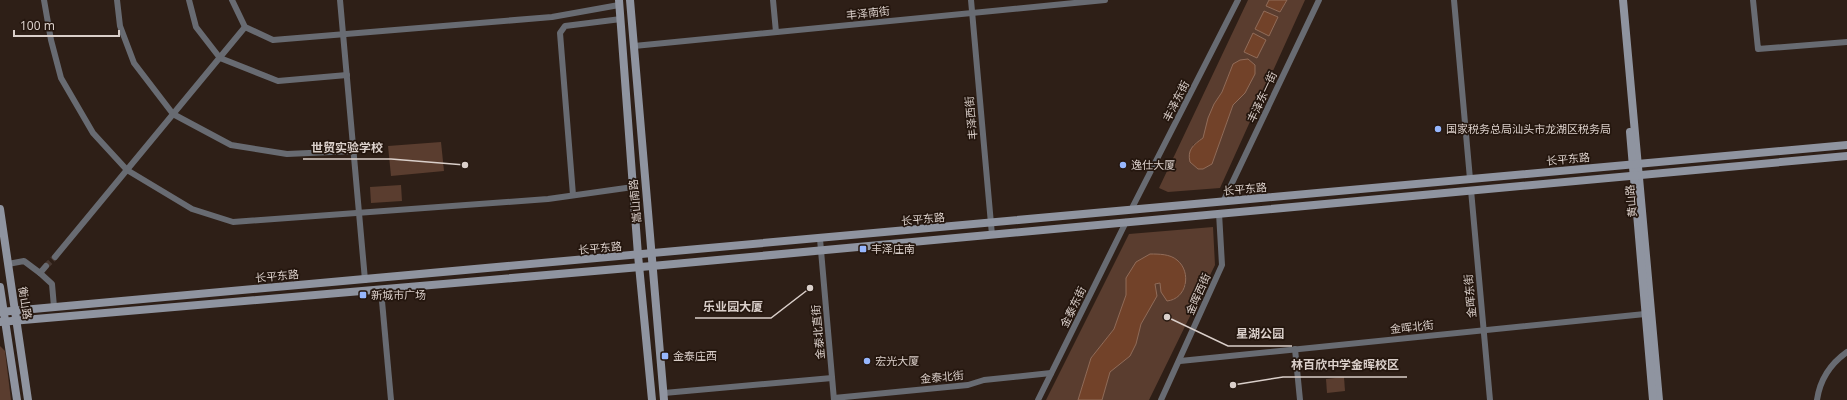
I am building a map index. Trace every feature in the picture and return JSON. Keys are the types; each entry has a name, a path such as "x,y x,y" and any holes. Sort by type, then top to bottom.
{"street":[{"path":"44,0 51,40 62,78 93,133 127,170 192,208 233,222 548,199 633,187"},
{"path":"117,0 120,26 134,63 173,114 231,144 287,154 354,151"},
{"path":"189,0 196,27 220,58 278,81 347,75"},
{"path":"232,0 245,27 273,40 552,17 619,3"},
{"path":"340,0 365,280"},
{"name":"嵩山南路","path":"630,0 664,396"},
{"path":"773,0 776,32"},
{"name":"丰泽西街","path":"971,0 992,235"},
{"name":"丰泽南街","path":"634,46 1105,0"},
{"name":"丰泽东街","path":"1131,210 1238,0"},
{"name":"丰泽东一街","path":"1223,202 1319,0"},
{"path":"1454,0 1470,179"},
{"name":"黄山路","path":"1619,0 1636,163"},
{"name":"黄山路","path":"1623,0 1637,174 1660,400"},
{"path":"1754,0 1758,49 1847,42"},
{"name":"嵩山南路","path":"619,3 638,255 652,400"},
{"path":"573,195 560,33 565,26 621,19"},
{"path":"55,256 245,27"},
{"name":"长平东路","path":"2,312 1847,145"},
{"name":"长平东路","path":"3,322 652,266 1637,174 1847,156"},
{"name":"黄山路","path":"1637,174 1653,400"},
{"name":"金晖东街","path":"1471,190 1490,400"},
{"name":"衡山路","path":"0,209 28,400"},
{"name":"金晖西街","path":"1161,400 1222,265 1219,213"},
{"name":"金泰东街","path":"1038,400 1126,222"},
{"name":"金泰北直街","path":"820,239 834,399"},
{"path":"8,264 24,261 52,284 54,307"},
{"path":"40,273 46,266"},
{"name":"衡山路","path":"0,287 3,322 17,400"},
{"path":"381,290 391,400"},
{"name":"金晖北街","path":"1180,360 1646,314"},
{"path":"1295,348 1300,400"},
{"path":"1817,400 1822,380 1836,360 1847,352"},
{"name":"金泰北街","path":"834,399 968,385 984,380 1051,372"},
{"path":"664,396 832,378"}],"shaded area":[{"path":"1248,0 1269,0 1267,6 1280,12 1287,0 1305,0 1220,188 1168,192 1159,188","holes":["1233,64 1245,93 1233,105 1212,164 1193,145 1203,138 1214,104 1222,92"]},
{"path":"1269,0 1287,0 1280,12 1266,6"},
{"path":"1264,11 1278,17 1269,36 1255,29"},
{"path":"1253,33 1266,40 1257,58 1244,52"},
{"path":"1248,59 1255,65 1255,74 1245,93 1233,105 1212,164 1203,169 1198,169 1190,162 1190,151 1203,138 1208,118 1214,104 1222,92 1233,64 1240,60"},
{"path":"441,142 444,171 391,176 388,146"},
{"path":"401,185 402,201 371,203 370,187"},
{"path":"1213,227 1215,265 1149,400 1102,400 1110,372 1136,344 1141,324 1148,311 1154,284 1160,283 1173,300 1180,294 1186,284 1126,278 1126,295 1114,329 1091,358 1078,400 1046,400 1129,234"},
{"path":"1150,254 1168,255 1182,265 1186,278 1183,290 1174,299 1167,301 1161,292 1160,283 1155,284 1157,296 1141,324 1136,344 1130,356 1110,372 1102,400 1078,400 1091,358 1114,329 1126,295 1126,278 1136,262"},
{"path":"0,346 5,351 11,400 0,400"},
{"path":"1344,377 1345,391 1327,393 1326,379"}],"tunnel":[{"path":"46,266 55,257"}],"place":[{"name":"国家税务总局汕头市龙湖区税务局","path":"1438,129"},
{"name":"世贸实验学校","path":"465,165"},
{"name":"逸仕大厦","path":"1123,165"},
{"name":"丰泽庄南","path":"863,249"},
{"name":"乐业园大厦","path":"810,288"},
{"name":"新城市广场","path":"363,295"},
{"name":"星湖公园","path":"1167,317"},
{"name":"金泰庄西","path":"665,356"},
{"name":"宏光大厦","path":"867,361"},
{"name":"林百欣中学金晖校区","path":"1233,385"}]}
